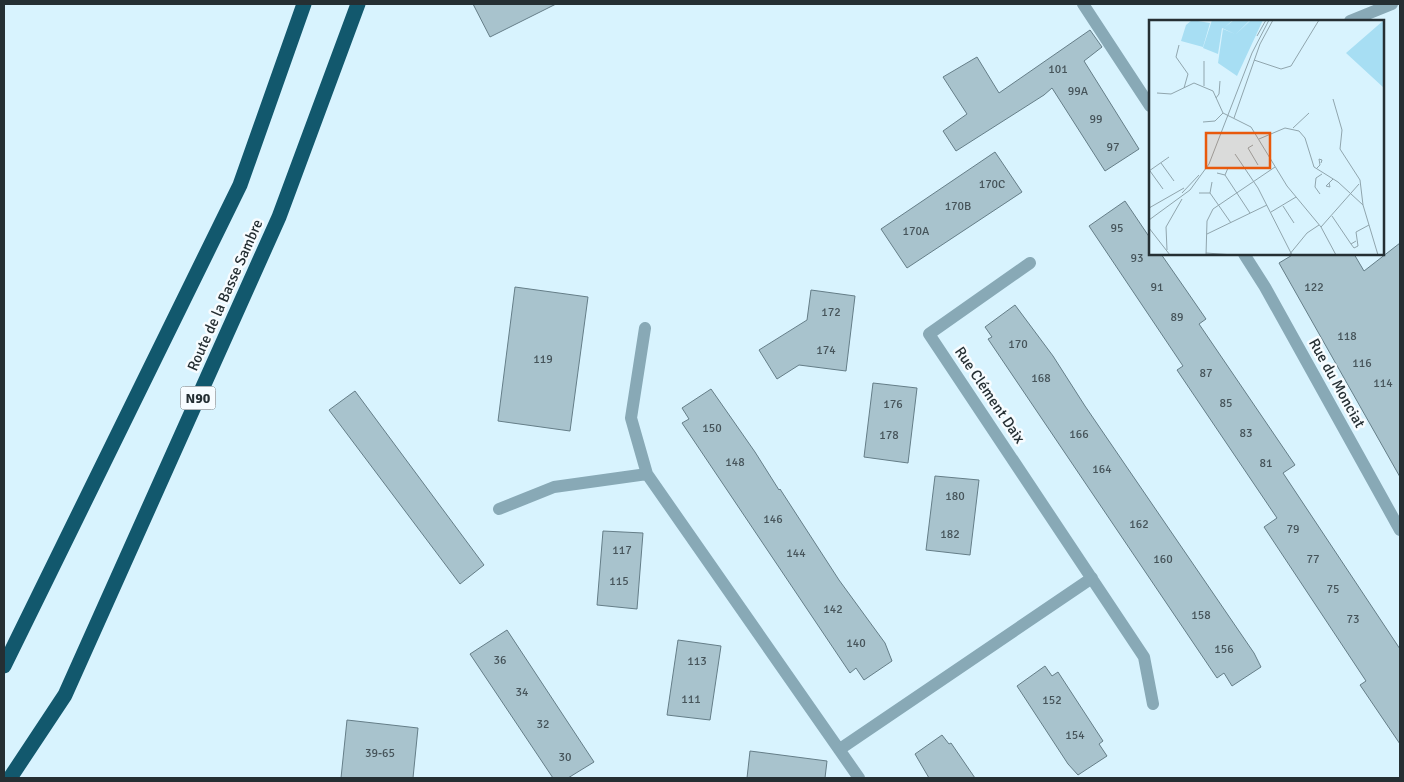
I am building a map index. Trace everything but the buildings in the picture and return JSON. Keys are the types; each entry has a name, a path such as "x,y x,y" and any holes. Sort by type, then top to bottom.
{"highway":[{"path":"4,666 240,185 304,4"},
{"name":"Route de la Basse Sambre","path":"10,778 65,695 279,217 358,4"}],"street":[{"path":"1083,4 1149,104"},
{"path":"1352,20 1392,4"},
{"name":"Rue du Monciat","path":"1245,255 1265,287 1400,530"},
{"name":"Rue Clément Daix","path":"1030,263 929,334 1144,657 1152,704"},
{"path":"645,328 631,418 647,474 859,778"},
{"path":"498,509 554,487 647,474"},
{"path":"840,749 1092,578"}]}
